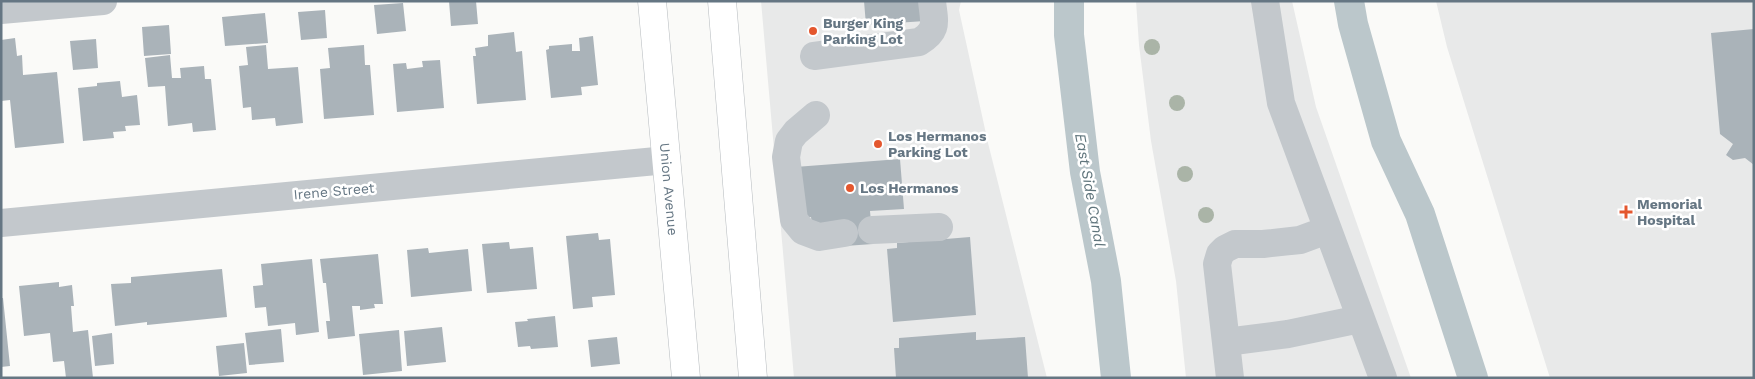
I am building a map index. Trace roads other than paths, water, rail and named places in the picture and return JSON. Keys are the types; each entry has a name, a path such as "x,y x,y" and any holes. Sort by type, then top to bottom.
{"main road":[{"name":"Union Avenue","path":"652,1 686,378"},
{"path":"722,1 753,378"}],"street":[{"path":"1,10 103,1"},
{"path":"814,56 919,42 930,35 934,25 932,1"},
{"path":"1265,1 1282,103 1327,230 1383,378"},
{"path":"816,115 796,132 789,141 786,157 794,220 803,231 819,237 844,233"},
{"name":"Irene Street","path":"1,223 667,160"},
{"path":"872,230 939,226"},
{"path":"1230,378 1217,264 1220,254 1235,244 1263,244 1300,240 1327,230"},
{"path":"1226,342 1288,334 1360,319"}],"waterway":[{"name":"East Side Canal","path":"1069,1 1069,35 1085,172 1106,281 1116,378"},
{"path":"1349,1 1353,24 1386,141 1420,214 1473,378"}],"place":[{"name":"Burger King Parking Lot","path":"813,31"},
{"name":"Los Hermanos Parking Lot","path":"878,144"},
{"name":"Los Hermanos","path":"850,188"},
{"name":"Memorial Hospital","path":"1626,212"}]}
